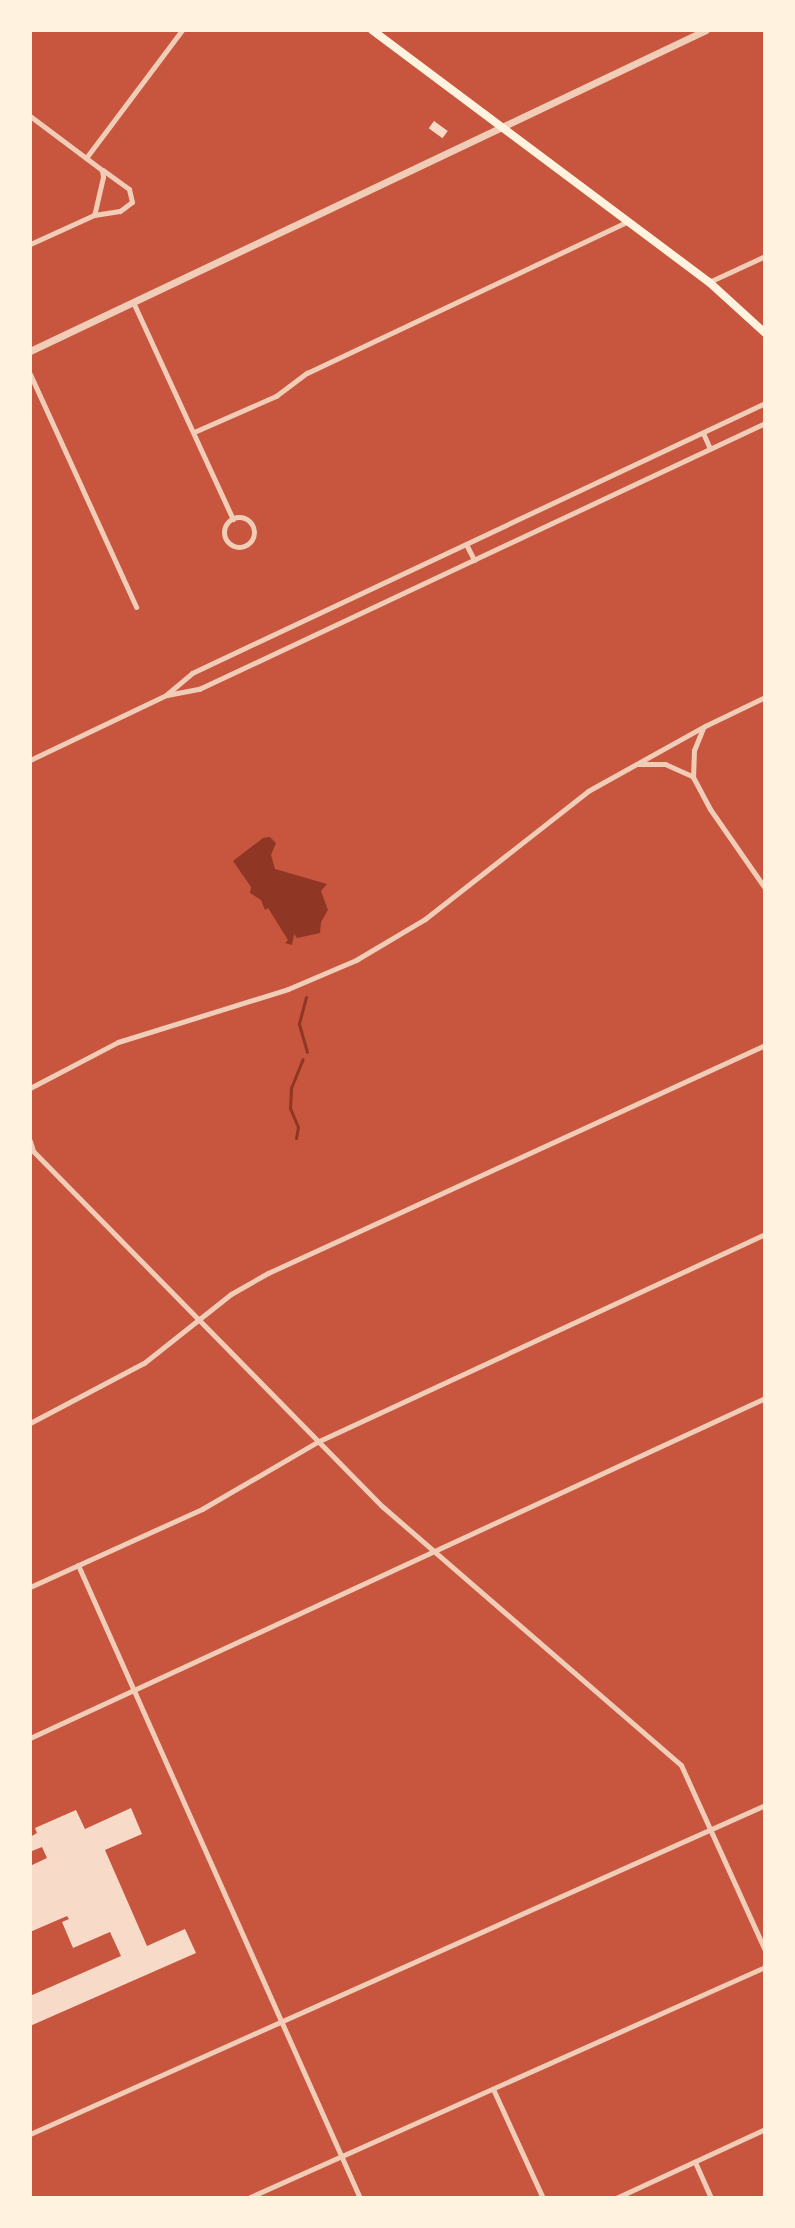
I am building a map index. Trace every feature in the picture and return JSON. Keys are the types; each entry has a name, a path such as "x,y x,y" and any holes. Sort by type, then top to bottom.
{"main road":[{"path":"372,30 709,282 765,333"}],"street":[{"path":"86,158 182,30"},
{"path":"30,351 706,30"},
{"path":"30,116 129,189 132,202 120,211 94,215 30,244"},
{"path":"94,215 101,196 102,170"},
{"path":"194,432 276,396 319,367 628,222"},
{"path":"709,282 765,256"},
{"path":"133,302 233,519"},
{"path":"30,374 136,607"},
{"path":"30,760 166,695 192,673 765,403"},
{"path":"166,695 199,689 765,423"},
{"path":"703,433 710,449"},
{"path":"244,518 252,526 253,538 245,546 234,546 225,538 225,527 233,519 244,518"},
{"path":"466,544 474,560"},
{"path":"30,1088 118,1042 288,989 371,952 425,919 579,798 634,764 765,697"},
{"path":"705,726 694,750 693,777 710,809 765,888"},
{"path":"634,764 665,764 693,777"},
{"path":"30,1423 114,1381 199,1321 231,1294 268,1273 765,1045"},
{"path":"30,1141 32,1151 383,1507 681,1765 765,1950"},
{"path":"30,1587 202,1509 317,1442 765,1234"},
{"path":"30,1738 765,1398"},
{"path":"78,1565 360,2198"},
{"path":"30,2134 765,1805"},
{"path":"248,2198 765,1967"},
{"path":"493,2089 543,2198"},
{"path":"616,2198 765,2129"},
{"path":"695,2162 711,2198"}],"shaded area":[{"path":"270,837 276,843 271,855 275,869 327,884 321,891 328,910 321,922 320,933 297,938 294,934 292,945 285,943 288,940 268,908 265,910 261,900 250,893 251,887 233,861 263,838"}],"building":[{"path":"434,121 448,131 442,138 429,128"},
{"path":"131,1808 142,1834 105,1850 147,1946 185,1929 196,1953 30,2026 30,1996 121,1956 110,1932 73,1948 62,1922 69,1919 67,1916 30,1932 30,1866 47,1858 42,1847 32,1851 30,1837 37,1833 35,1828 76,1810 85,1829"}],"waterway":[{"path":"306,997 299,1024 307,1052"},
{"path":"296,1138 298,1127 290,1108 291,1088 303,1059"}]}
